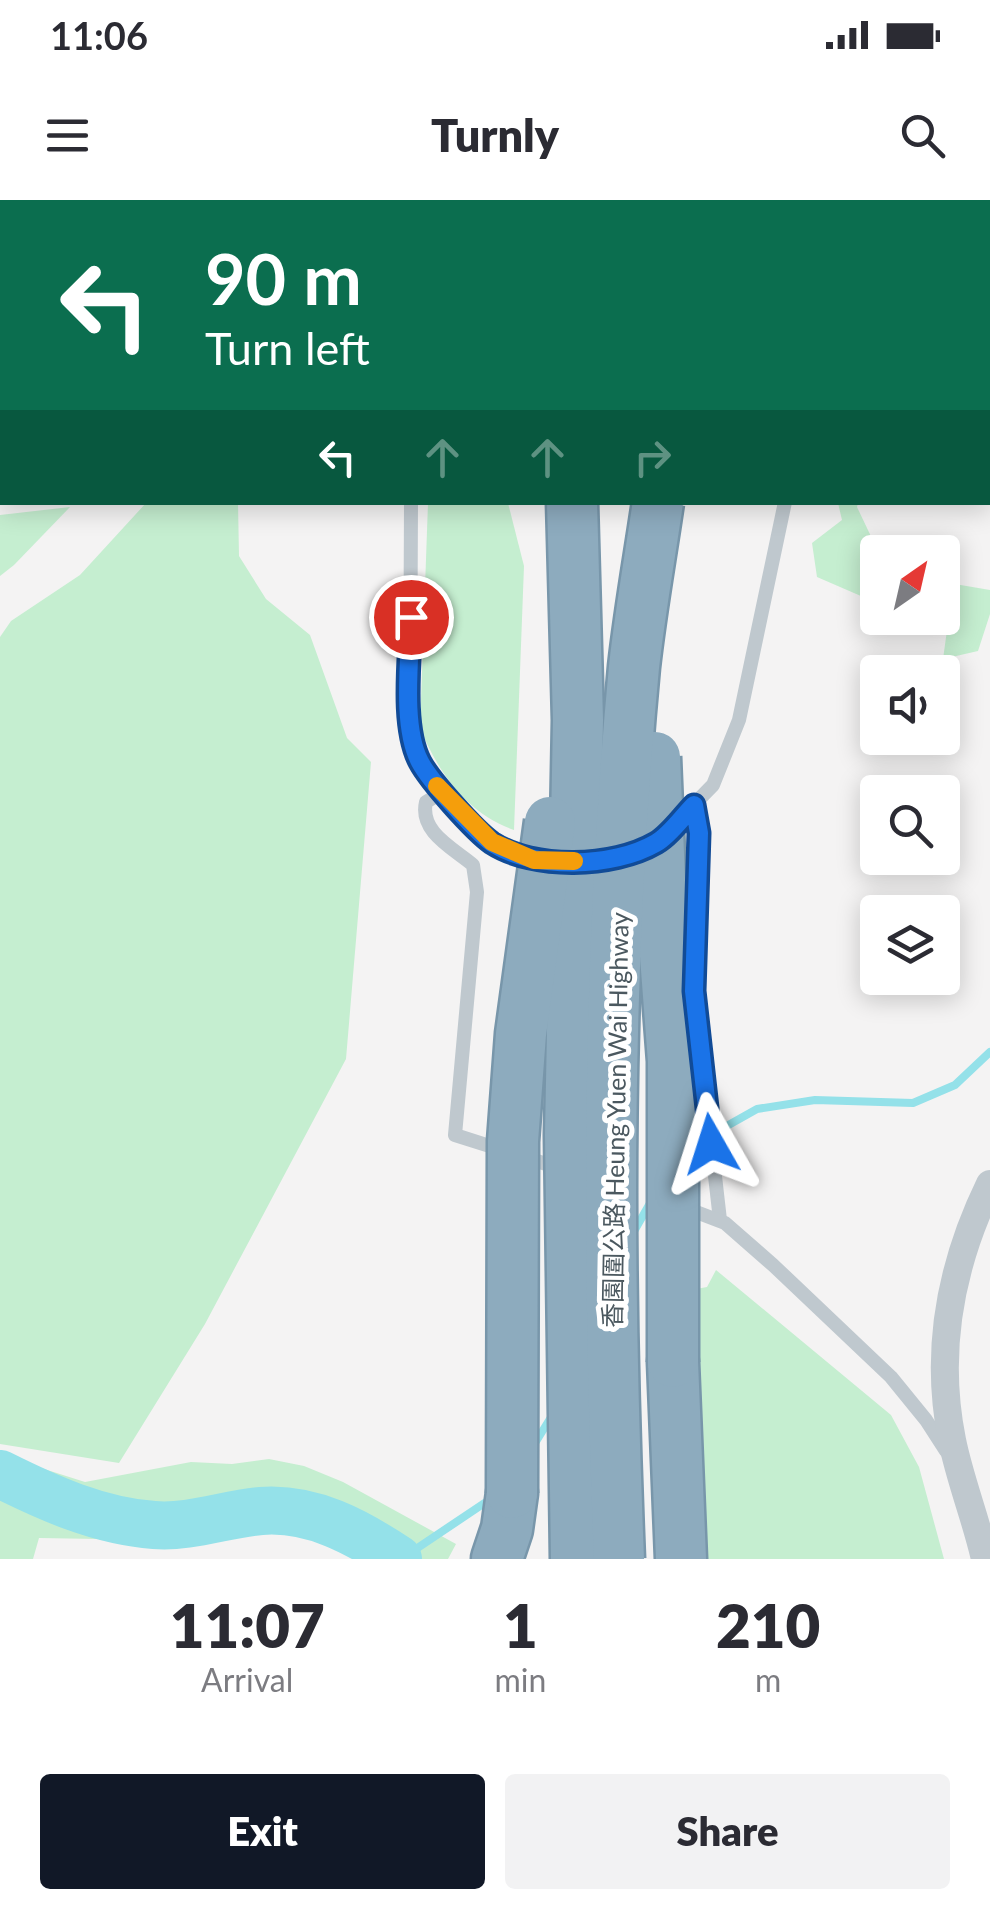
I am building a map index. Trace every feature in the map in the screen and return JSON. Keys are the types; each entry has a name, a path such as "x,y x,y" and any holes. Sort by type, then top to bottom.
{"highway":[{"path":"497,1559 507,1529 512,1493 510,1265 514,1110 552,808 570,505"},
{"name":"香園圍公路 Heung Yuen Wai Highway","path":"570,505 578,720 570,1134 576,1559"},
{"path":"660,505 655,742 673,1062 672,1362 681,1559"},
{"name":"香園圍公路 Heung Yuen Wai Highway","path":"619,1559 612,1259 619,895 635,662 660,505"}],"street":[{"path":"985,1559 952,1442 944,1339 954,1274 964,1240 990,1184"}],"lane":[{"path":"411,505 410,732 420,761 442,792 492,842 534,860 584,862"},
{"path":"601,862 657,842 713,786 740,720 784,505"},
{"path":"442,792 426,802 423,815 431,830 473,865 477,892 455,1134 579,1174"},
{"path":"694,805 699,833 694,991 720,1220"},
{"path":"597,1180 632,1191"},
{"path":"650,1197 720,1220 772,1265 891,1377 926,1420 965,1486"}],"green space":[{"path":"144,505 238,505 239,556 266,599 310,635 347,738 371,762 346,1059 205,1324 119,1463 0,1444 0,637 11,621 80,575"},
{"path":"428,505 509,505 524,566 514,830 482,814 456,790 420,728"},
{"path":"838,505 858,505 870,535 860,535 860,596 817,577 812,543 842,520"},
{"path":"70,507 14,565 0,576 0,515"},
{"path":"960,585 990,590 990,614 978,651 944,655 946,635 960,635"},
{"path":"716,1270 891,1415 919,1467 944,1559 699,1559 691,1290 707,1287"},
{"path":"0,1455 85,1482 191,1462 232,1464 269,1459 304,1466 343,1482 456,1544 448,1559 357,1559 327,1541 263,1519 215,1541 39,1538 33,1559 0,1559"}],"waterway":[{"path":"694,1149 700,1141 757,1109 815,1100 913,1103 955,1085 990,1052"},
{"path":"633,1233 653,1198"},
{"path":"532,1448 553,1414"},
{"path":"0,1474 74,1507 134,1523 194,1523 261,1511 298,1513 333,1523 398,1559"},
{"path":"401,1559 492,1498"}],"slow traffic":[{"path":"437,786 492,842 534,860 574,861"}],"route":[{"path":"411,617 410,732 420,761 436,785 492,842 534,860 601,862 657,842 694,805 699,833 694,991 711,1144"}]}
